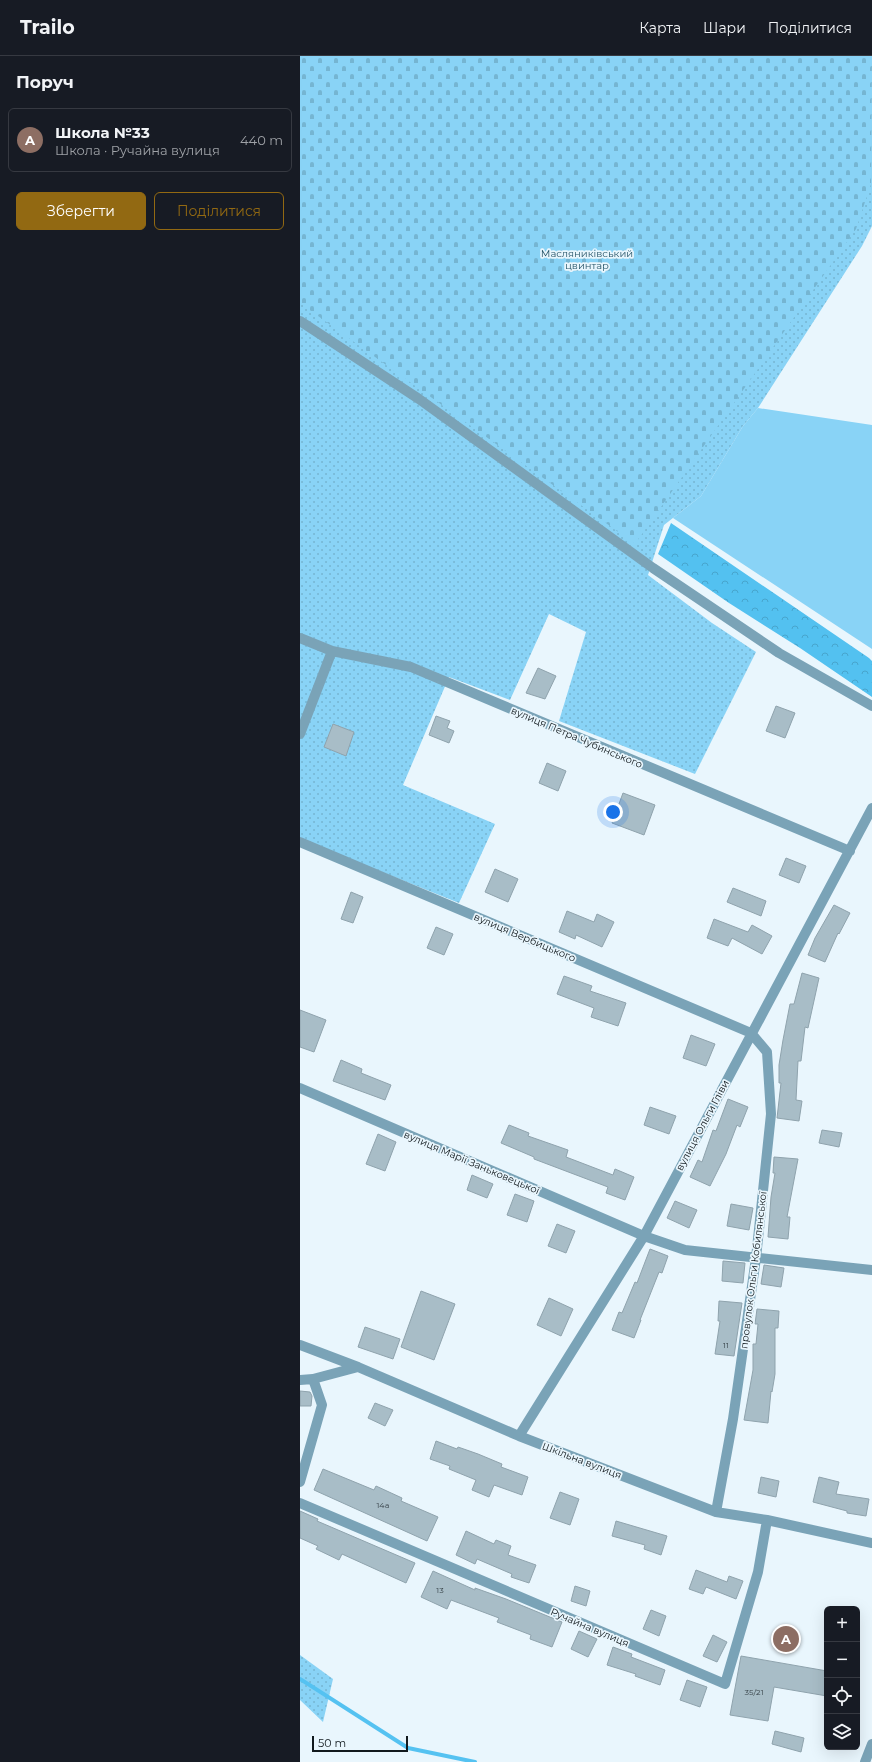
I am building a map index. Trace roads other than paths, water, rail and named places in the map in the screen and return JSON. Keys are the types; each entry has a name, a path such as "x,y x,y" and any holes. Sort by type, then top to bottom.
{"street":[{"path":"300,321 418,399 653,568 779,653 872,706"},
{"name":"вулиця Петра Чубинського","path":"300,638 332,651 411,667 850,851"},
{"path":"300,734 332,651"},
{"name":"вулиця Ольги Гліви","path":"519,1436 644,1236 872,808"},
{"name":"вулиця Вербицького","path":"300,842 751,1033"},
{"name":"провулок Ольги Кобилянської","path":"716,1512 733,1419 756,1258 771,1114 767,1052 751,1033"},
{"name":"вулиця Марії Заньковецької","path":"300,1088 644,1236 685,1250 872,1270"},
{"name":"Шкільна вулиця","path":"300,1345 519,1436 716,1512 767,1520 872,1543"},
{"path":"300,1380 313,1379 358,1368"},
{"path":"300,1482 322,1405 313,1379"},
{"name":"Ручайна вулиця","path":"300,1503 725,1684 758,1572 767,1520"},
{"path":"865,1762 872,1744"}],"waterway":[{"path":"300,1679 408,1748 475,1762"}],"place":[{"name":"Школа №33","path":"786,1639"}],"park label":[{"name":"Масляниківський цвинтар","path":"587,258"}]}
